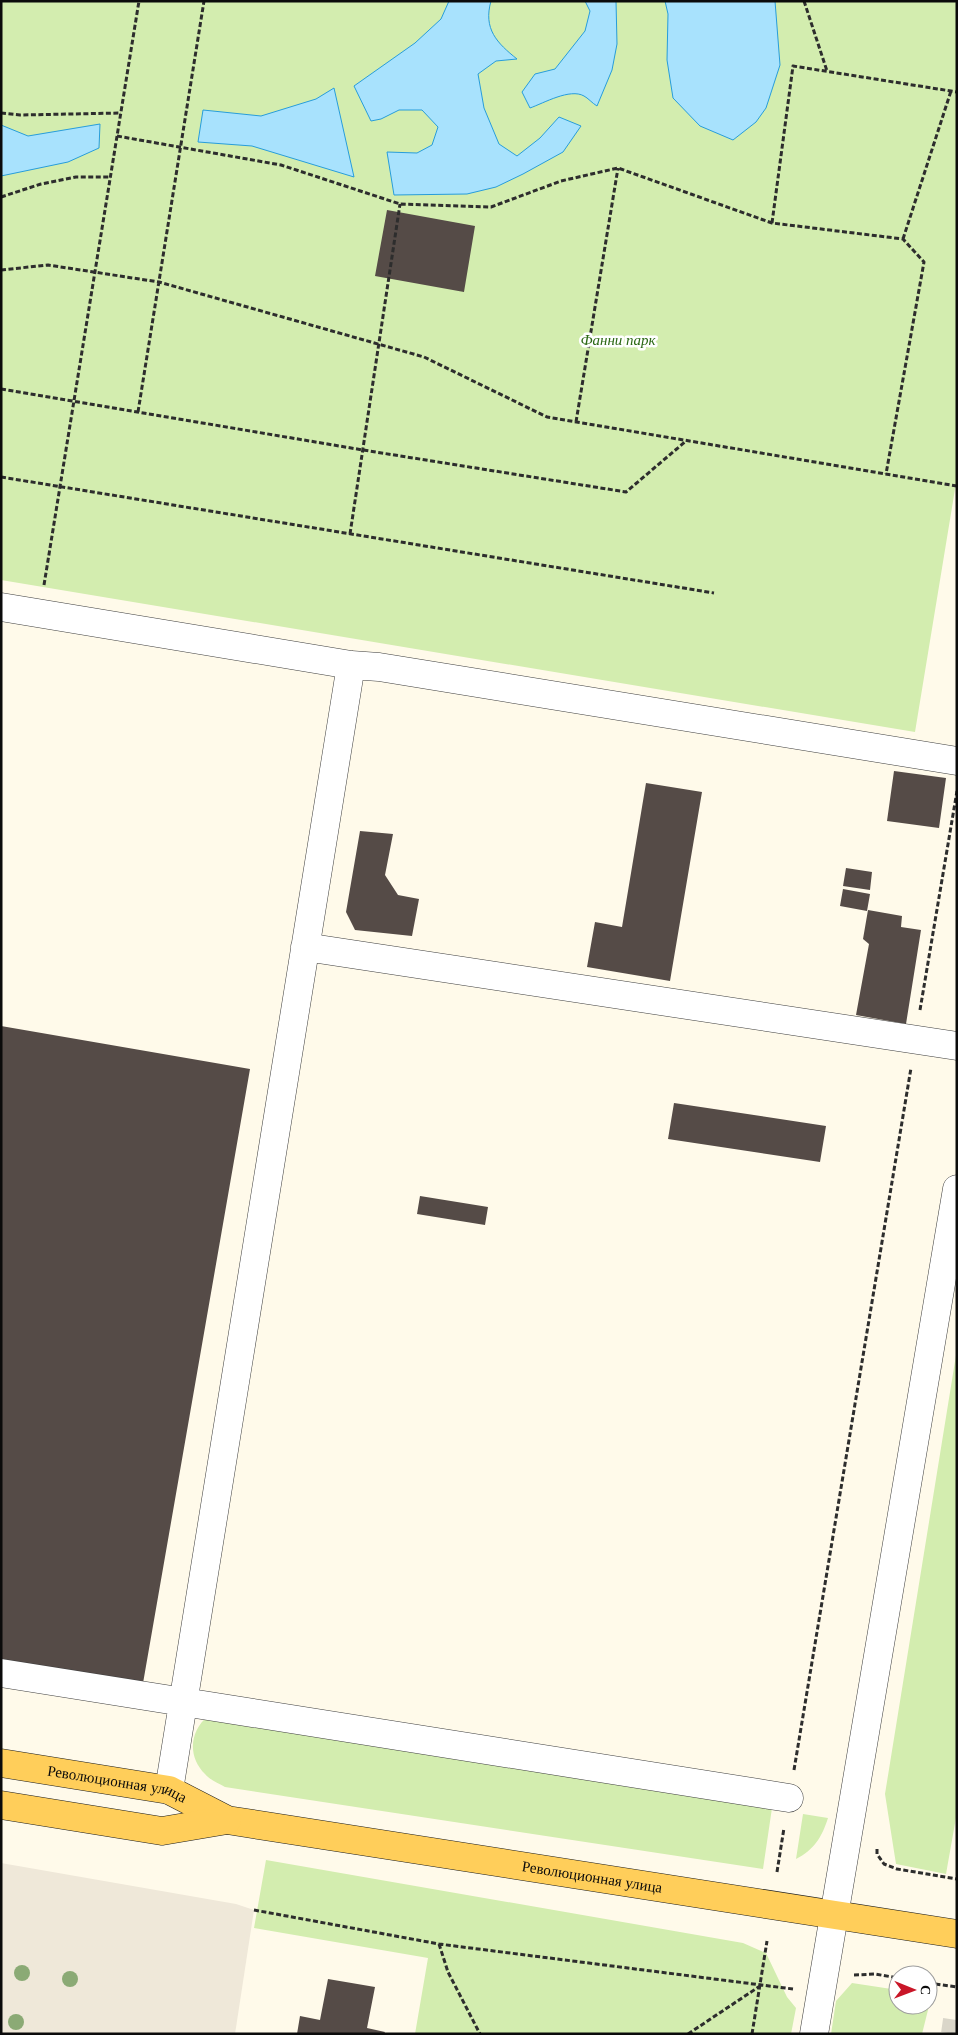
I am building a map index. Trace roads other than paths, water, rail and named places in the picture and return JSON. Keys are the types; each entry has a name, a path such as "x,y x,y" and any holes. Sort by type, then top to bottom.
{"main road":[{"name":"Революционная улица","path":"1,1763 169,1790 227,1820"},
{"name":"Революционная улица","path":"1,1805 162,1831 227,1820 957,1934"}],"street":[{"path":"1,607 351,665 379,667 957,761"},
{"path":"169,1790 351,665"},
{"path":"306,947 957,1046"},
{"path":"814,2034 957,1189"},
{"path":"1,1673 789,1798"}],"water":[{"path":"449,1 491,1 489,11 490,27 503,47 517,59 496,61 478,74 484,108 499,144 517,156 540,138 559,117 581,126 563,152 496,187 467,194 394,195 387,152 417,153 432,145 438,127 422,110 399,110 381,119 371,121 354,86 415,43 441,19"},
{"path":"585,1 616,1 617,44 612,70 597,106 584,96 572,94 557,97 530,108 522,92 535,74 555,69 585,31 590,11"},
{"path":"665,1 775,1 780,65 766,108 756,122 733,140 700,126 673,98 667,60 668,14"},
{"path":"334,88 354,177 252,146 198,142 203,110 261,116 316,99"},
{"path":"100,124 99,148 68,162 1,176 1,125 28,136"}],"tunnel":[{"path":"955,2034 957,2020"}],"park label":[{"name":"Фанни парк","path":"618,340"}]}
